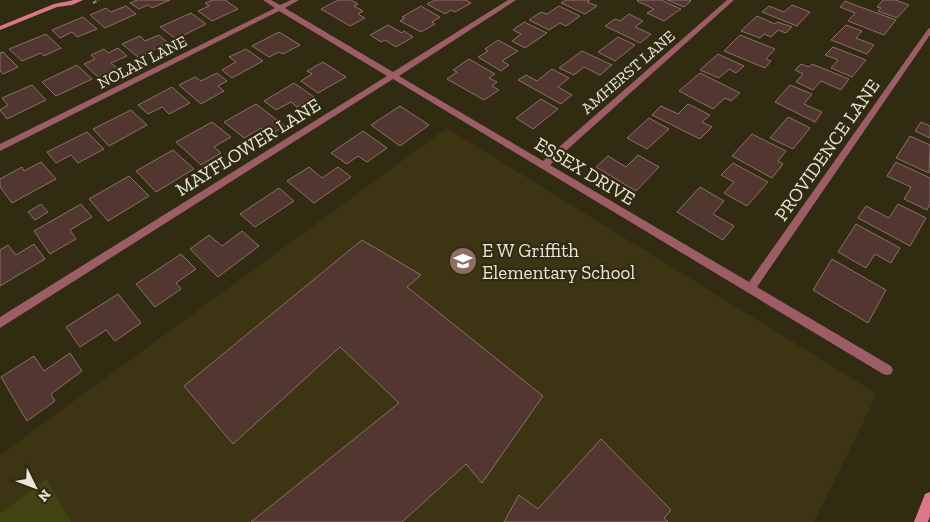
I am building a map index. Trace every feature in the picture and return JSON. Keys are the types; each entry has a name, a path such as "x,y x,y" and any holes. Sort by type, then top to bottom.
{"main road":[{"path":"0,28 59,3 70,4 80,0"},
{"path":"921,522 930,498"}],"street":[{"name":"ESSEX DRIVE","path":"266,0 887,370"},
{"name":"NOLAN LANE","path":"0,148 296,0"},
{"name":"MAYFLOWER LANE","path":"0,322 513,0"},
{"name":"AMHERST LANE","path":"544,165 731,0"},
{"name":"PROVIDENCE LANE","path":"751,288 930,30"}],"shaded area":[{"name":"E W Griffith Elementary School","path":"447,128 877,394 814,522 0,522 0,455"}],"green space":[{"path":"46,479 71,522 0,522 0,514"}],"building":[{"path":"137,0 170,0 152,8 148,5 139,9 130,3"},
{"path":"213,0 225,0 238,9 212,21 198,11 209,6 205,3"},
{"path":"338,0 351,0 358,4 354,6 363,11 358,14 365,18 350,26 321,9"},
{"path":"435,0 466,0 471,3 455,12 451,10 445,14 427,4"},
{"path":"566,0 590,0 587,2 597,6 585,14 561,3"},
{"path":"638,0 661,0 681,9 664,21 647,13 654,9"},
{"path":"667,0 690,0 691,1 684,7"},
{"path":"883,0 895,0 909,5 897,18 878,11 881,8 877,7"},
{"path":"845,1 896,20 884,35 848,21 855,13 840,7"},
{"path":"792,5 810,12 797,26 762,12 769,6 784,12"},
{"path":"126,6 136,14 105,28 90,15 106,8 111,12"},
{"path":"421,6 440,17 432,22 435,24 421,32 400,21 405,18 402,17"},
{"path":"559,6 580,16 566,26 560,23 549,30 529,20 541,12 547,14"},
{"path":"191,13 206,24 176,39 160,27"},
{"path":"629,14 643,21 635,27 651,34 640,43 605,26 615,19 620,21"},
{"path":"757,16 775,24 777,22 792,27 786,33 778,30 771,37 764,34 760,38 741,31"},
{"path":"83,17 97,29 77,37 72,32 60,38 52,30"},
{"path":"524,22 547,33 525,48 512,41 521,34 513,30"},
{"path":"388,25 402,33 404,31 413,37 396,47 385,40 381,42 370,35"},
{"path":"846,25 862,31 856,38 874,45 867,54 831,40"},
{"path":"279,32 300,45 283,54 279,52 269,57 252,46"},
{"path":"46,34 61,48 44,56 41,53 22,61 9,49"},
{"path":"159,35 168,43 138,57 122,44 140,36 145,41"},
{"path":"740,35 775,49 766,59 771,61 765,68 724,51"},
{"path":"618,37 635,45 615,61 598,52"},
{"path":"498,40 518,51 502,61 509,65 501,71 478,57 488,51 485,49"},
{"path":"833,47 866,60 852,77 831,68 838,60 825,55"},
{"path":"118,48 127,56 111,63 117,68 98,77 84,64 95,59 91,55 104,49 108,53"},
{"path":"246,49 263,61 232,78 222,70 236,62 229,57"},
{"path":"582,51 612,65 600,75 584,67 574,75 559,68"},
{"path":"3,52 18,67 3,74 0,71 0,53"},
{"path":"718,54 744,66 736,73 729,69 719,78 700,70"},
{"path":"469,59 495,74 489,78 497,82 492,86 499,90 484,100 447,79 457,72 453,70"},
{"path":"323,62 346,77 318,93 301,81 312,74 307,71"},
{"path":"801,64 809,67 812,64 849,79 841,90 821,81 813,90 796,82 803,74 795,70"},
{"path":"77,65 92,79 56,96 42,82"},
{"path":"552,69 569,78 558,87 572,95 561,104 518,80 526,75 537,81"},
{"path":"217,73 227,81 218,86 224,91 201,104 179,85 195,77 201,81"},
{"path":"700,73 740,93 731,101 725,98 713,109 679,91"},
{"path":"294,83 314,97 297,107 291,102 276,110 264,101"},
{"path":"32,85 46,100 7,119 0,110 8,105 2,98"},
{"path":"790,85 812,94 804,104 822,112 815,122 775,102"},
{"path":"172,87 190,103 169,114 162,107 148,114 138,105"},
{"path":"541,99 558,109 533,129 516,118"},
{"path":"256,104 285,126 270,135 261,128 244,138 224,122"},
{"path":"688,104 710,115 702,122 712,127 700,139 652,115 661,106 678,114"},
{"path":"400,106 429,125 400,146 371,125"},
{"path":"131,110 147,125 109,146 93,129"},
{"path":"788,117 810,128 793,149 770,138"},
{"path":"649,118 669,129 647,149 627,138"},
{"path":"212,122 231,137 214,147 221,153 201,165 176,142"},
{"path":"921,122 930,126 930,138 915,131"},
{"path":"363,131 387,148 367,162 358,156 347,164 331,153"},
{"path":"87,132 104,149 78,163 71,155 56,163 47,152"},
{"path":"752,134 786,151 778,161 783,164 772,178 732,156"},
{"path":"910,136 930,145 929,173 896,158"},
{"path":"173,150 194,169 156,192 136,171"},
{"path":"638,155 659,167 636,191 596,167 608,156 626,167"},
{"path":"41,162 56,179 12,203 0,187 0,179 22,167 24,171"},
{"path":"896,162 930,178 930,204 927,210 904,199 911,187 887,176"},
{"path":"733,163 768,182 747,206 724,193 734,182 721,175"},
{"path":"309,167 322,178 338,167 351,177 314,203 287,181"},
{"path":"129,176 149,196 108,221 89,199"},
{"path":"700,187 724,201 713,214 734,226 723,240 677,212"},
{"path":"279,188 294,201 255,227 240,214"},
{"path":"41,204 48,212 35,220 28,212"},
{"path":"81,204 92,217 70,230 76,239 50,254 34,231"},
{"path":"898,204 926,218 910,246 858,218 866,206 889,218"},
{"path":"856,224 900,248 891,263 875,254 866,268 838,252"},
{"path":"242,231 259,246 218,277 190,249 209,235 222,246"},
{"path":"362,240 421,275 407,287 543,396 482,483 466,464 402,522 251,522 399,403 340,347 233,444 184,386"},
{"path":"34,244 45,259 0,286 0,250 8,245 16,255"},
{"path":"181,254 196,269 176,283 181,289 155,307 136,284"},
{"path":"832,259 886,290 868,323 813,290"},
{"path":"118,294 141,323 115,341 106,330 80,347 66,327"},
{"path":"70,353 82,371 51,394 55,401 27,421 1,377 34,356 44,371"},
{"path":"601,439 671,510 664,518 668,522 504,522 519,495 538,509"}],"place":[{"name":"E W Griffith Elementary School","path":"463,261"}]}
